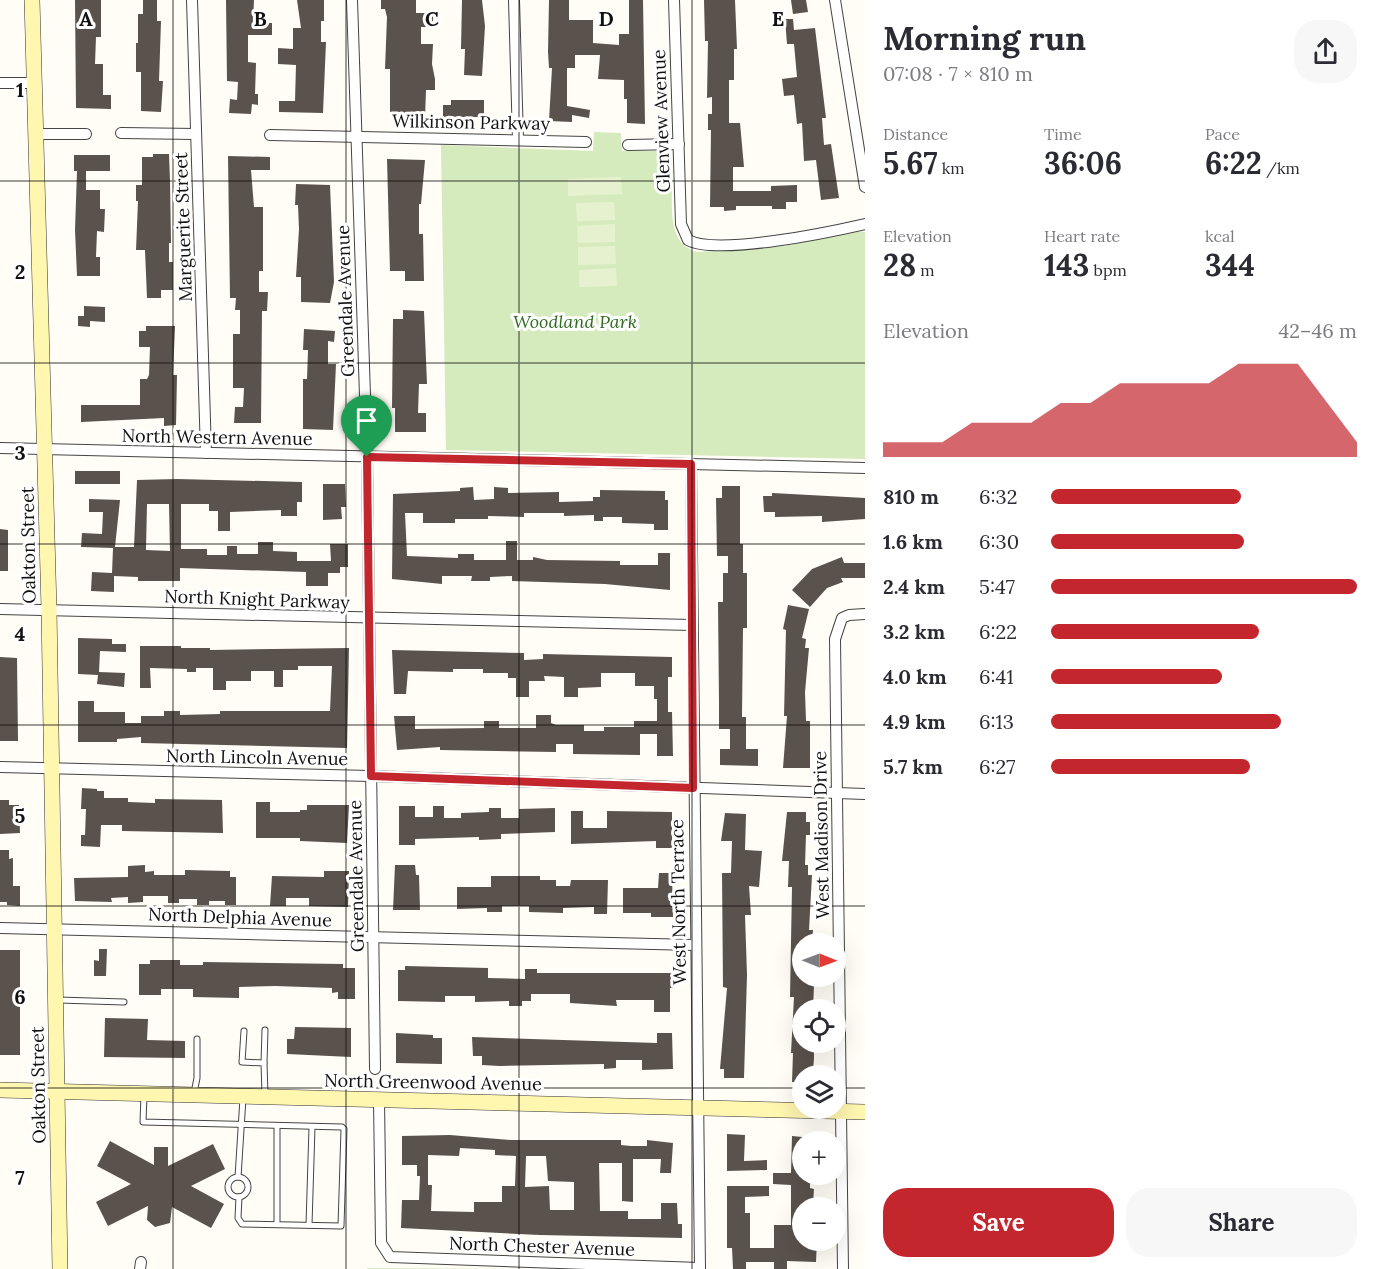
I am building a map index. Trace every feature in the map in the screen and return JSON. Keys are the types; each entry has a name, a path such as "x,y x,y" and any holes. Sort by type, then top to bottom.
{"main road":[{"name":"Oakton Street","path":"32,0 49,609 60,1269"},
{"name":"North Greenwood Avenue","path":"0,1090 792,1110"},
{"name":"North Greenwood Avenue","path":"846,1111 865,1112"}],"street":[{"name":"Marguerite Street","path":"192,0 206,453"},
{"name":"Greendale Avenue","path":"352,0 367,457 375,1069"},
{"path":"514,0 518,140"},
{"name":"Glenview Avenue","path":"674,0 681,224 688,240 703,244 745,244 805,237 865,224"},
{"path":"835,0 865,187"},
{"path":"0,83 35,83"},
{"path":"121,133 196,134"},
{"path":"37,134 86,134"},
{"name":"Wilkinson Parkway","path":"270,135 585,142"},
{"path":"628,145 679,144"},
{"name":"North Western Avenue","path":"0,448 865,468"},
{"name":"West North Terrace","path":"691,464 700,1268"},
{"name":"North Knight Parkway","path":"0,609 692,625"},
{"name":"West Madison Drive","path":"840,1065 834,639 842,618 865,614"},
{"name":"North Lincoln Avenue","path":"0,767 371,776 865,794"},
{"name":"North Delphia Avenue","path":"0,928 695,945"},
{"name":"North Chester Avenue","path":"379,1100 381,1243 386,1254 399,1258 700,1268"},
{"name":"West Madison Drive","path":"841,1119 843,1269"}],"lane":[{"path":"56,1000 124,1002"},
{"path":"265,1030 265,1097"},
{"path":"244,1031 243,1062 264,1063"},
{"path":"193,1095 197,1078 197,1039"},
{"path":"144,1093 143,1122 344,1129 343,1222 341,1226 239,1222 238,1197"},
{"path":"238,1177 243,1096"},
{"path":"277,1126 277,1223"},
{"path":"309,1225 312,1127"},
{"path":"238,1177 245,1180 248,1189 245,1195 238,1197 230,1193 228,1188 230,1182 238,1177"}],"green space":[{"name":"Woodland Park","path":"594,132 621,133 622,151 663,151 671,157 674,225 678,237 685,246 697,252 784,246 856,231 865,232 865,459 446,450 441,145 593,151"},
{"path":"621,177 622,194 568,196 568,179"},
{"path":"614,202 615,220 577,221 576,203"},
{"path":"615,224 615,242 578,243 577,226"},
{"path":"615,246 616,264 578,265 578,247"},
{"path":"616,268 617,286 579,287 579,270"},
{"path":"367,1268 530,1269 367,1269"}],"building":[{"path":"75,0 101,0 101,37 96,37 95,64 103,64 103,95 111,95 111,109 76,108"},
{"path":"143,0 157,0 157,21 161,21 159,81 163,81 161,112 141,111 141,72 136,72 136,43 138,43 138,14 143,14"},
{"path":"226,0 254,0 253,23 272,23 272,35 248,35 248,62 256,63 255,94 258,94 258,105 252,104 251,114 229,113 230,99 237,100 238,82 227,81"},
{"path":"297,0 324,0 324,21 321,21 321,42 326,42 323,113 279,112 279,101 295,101 296,65 278,64 278,48 293,49 293,28 301,28"},
{"path":"381,0 416,0 416,13 433,13 433,27 421,27 421,44 433,44 432,64 435,79 435,90 426,90 425,118 390,116 390,69 385,69 387,17 385,9 381,9"},
{"path":"462,0 482,0 485,26 482,76 464,75 465,49 461,49"},
{"path":"549,0 569,0 569,20 593,20 593,43 619,45 619,34 629,34 629,0 643,0 645,124 627,123 624,80 598,79 600,55 575,55 575,68 567,68 567,106 590,110 589,118 572,115 572,122 549,121 552,68 549,68 548,52"},
{"path":"704,0 735,0 737,49 734,49 734,80 729,80 729,123 740,123 744,167 733,167 733,191 771,191 771,186 797,185 797,202 786,202 786,209 772,209 772,206 736,206 736,210 724,211 724,207 710,207 711,130 708,130 708,114 712,114 712,97 707,98 708,41 705,41"},
{"path":"791,0 806,0 808,12 793,14"},
{"path":"785,19 793,19 794,30 815,28 826,118 822,118 824,145 831,144 839,198 821,200 816,160 804,161 802,123 797,124 794,95 784,96 782,79 797,77 794,44 787,44"},
{"path":"451,100 484,100 484,117 443,117 443,105 451,105"},
{"path":"153,154 169,154 171,243 169,243 169,262 173,262 173,290 161,290 161,298 147,298 145,250 136,250 138,201 136,201 136,185 142,185 142,157 153,157"},
{"path":"74,155 110,155 110,171 86,171 86,190 100,190 100,209 105,209 104,232 97,231 96,257 100,257 100,276 77,276 75,230 77,171 74,171"},
{"path":"228,156 270,157 270,170 251,170 254,207 263,207 263,271 259,271 259,292 268,292 267,311 262,311 261,423 234,423 235,407 243,407 244,388 233,388 233,334 240,334 240,310 235,310 236,298 230,298"},
{"path":"387,159 425,160 421,204 419,204 419,234 423,234 424,281 405,281 405,271 390,271"},
{"path":"296,184 330,185 334,282 330,303 301,302 301,277 296,277 299,229 298,205 295,205"},
{"path":"84,306 105,307 105,322 90,321 90,327 78,326 78,316 84,316"},
{"path":"403,310 424,311 427,384 419,384 418,413 426,413 426,432 395,432 395,408 392,408 393,319 403,319"},
{"path":"146,326 175,326 173,375 177,375 176,425 164,426 164,418 81,422 81,405 140,405 140,379 147,379 149,375 150,347 139,347 139,331 146,331"},
{"path":"304,329 335,331 334,342 328,341 328,364 336,364 333,430 303,429 303,379 307,379 308,350 303,350"},
{"path":"75,471 120,471 120,484 75,484"},
{"path":"137,480 302,482 302,502 297,502 297,516 281,516 281,510 230,512 230,531 218,531 218,511 209,511 209,504 181,504 181,549 207,549 207,555 227,555 227,546 237,546 237,554 258,554 258,542 273,542 273,551 297,552 297,561 331,561 330,544 348,544 348,567 340,567 340,573 328,573 328,586 306,586 306,572 180,568 180,581 138,581 138,577 114,576 114,592 91,591 92,572 112,573 113,548 81,547 82,533 102,534 103,512 89,512 89,499 120,500 115,547 134,547","holes":["147,504 169,504 170,551 146,550"]},
{"path":"323,484 345,484 346,507 341,507 342,519 323,520"},
{"path":"722,486 740,486 740,544 743,544 743,573 747,573 747,628 743,628 742,717 746,717 746,749 758,749 758,766 720,765 720,749 730,749 730,729 719,729 718,602 723,602 723,573 728,573 728,556 717,556 716,498 722,498"},
{"path":"473,487 474,500 494,499 494,487 508,488 508,493 559,492 559,502 593,501 593,497 600,497 600,490 665,491 665,500 668,500 668,530 654,530 654,524 622,523 622,517 603,517 603,521 594,521 594,515 564,516 564,513 524,513 524,517 488,516 488,519 455,519 455,523 423,523 423,513 405,513 407,556 458,558 458,554 474,554 474,560 506,560 506,541 517,541 517,560 533,560 533,557 547,560 620,561 620,565 658,565 658,553 670,553 670,590 605,584 512,581 512,576 490,577 490,581 471,581 472,576 442,576 442,584 392,579 393,494 460,491 460,488"},
{"path":"772,493 865,498 865,519 822,522 822,516 775,517 775,512 764,512 763,496 772,496"},
{"path":"0,529 8,530 8,571 0,571"},
{"path":"842,557 844,563 865,563 865,578 841,578 843,582 827,588 810,607 792,590 812,569"},
{"path":"788,605 809,609 802,638 806,639 805,648 809,648 805,692 806,721 810,721 810,768 783,768 787,716 784,716 786,630 783,629"},
{"path":"78,638 112,639 112,644 126,644 126,652 100,651 99,672 125,673 124,687 97,684 98,675 78,674"},
{"path":"140,646 181,646 181,648 210,648 210,650 349,648 347,748 141,743 141,737 117,739 117,742 78,742 78,701 94,701 94,712 125,712 125,723 141,723 141,716 164,716 164,711 180,711 180,715 220,714 220,711 330,711 332,666 298,666 298,670 283,670 283,687 274,687 274,671 251,671 251,681 226,681 226,690 213,690 213,668 196,668 196,672 187,672 187,669 150,668 151,688 140,688"},
{"path":"392,650 524,653 524,660 543,659 543,654 672,657 672,677 668,677 668,712 672,712 673,756 657,756 657,734 640,734 640,755 573,754 573,744 556,744 556,752 440,750 440,747 397,750 394,716 415,716 415,729 484,728 484,721 499,721 499,728 536,728 536,715 551,715 551,723 556,725 584,725 584,731 604,731 604,727 634,727 634,721 657,721 657,699 654,699 654,686 635,686 635,673 601,673 601,687 578,688 578,697 564,697 564,677 544,676 545,681 529,681 529,697 516,697 516,678 508,678 508,673 483,673 483,669 453,669 453,672 408,671 406,694 394,694"},
{"path":"0,657 17,658 18,741 0,741"},
{"path":"82,788 104,791 104,798 128,798 128,802 155,803 155,799 222,800 223,833 122,831 122,825 101,825 100,847 81,846 81,835 85,835 86,809 81,809"},
{"path":"0,800 9,800 9,805 19,805 20,833 0,834"},
{"path":"256,802 270,802 270,812 300,812 300,810 307,810 307,805 349,805 347,843 300,841 300,838 256,838"},
{"path":"399,806 415,806 415,817 433,817 433,806 444,806 444,818 461,818 461,813 489,812 489,808 501,808 501,818 519,818 519,809 555,808 555,832 501,834 501,839 479,840 479,837 415,839 415,845 399,845"},
{"path":"571,811 583,811 583,828 607,828 607,811 672,812 672,848 656,848 656,841 571,844"},
{"path":"787,812 806,812 806,822 810,822 810,835 806,835 805,865 808,865 808,875 812,875 809,930 813,930 813,933 792,933 792,987 814,987 813,999 790,997 792,887 788,887 789,861 782,861"},
{"path":"725,813 746,814 745,850 762,851 759,887 749,886 751,915 745,915 747,975 744,1078 724,1078 724,1069 720,1069 727,988 723,987 722,873 731,873 732,841 721,841"},
{"path":"0,850 9,850 9,859 13,858 13,886 20,886 20,906 0,902"},
{"path":"145,865 145,872 154,871 154,875 185,875 185,870 230,871 230,877 236,877 236,905 225,905 225,901 209,901 209,905 197,905 197,899 179,899 179,903 168,903 168,896 143,896 143,902 128,903 128,897 111,898 112,902 75,901 74,878 128,877 128,866"},
{"path":"395,865 415,865 416,875 419,875 420,910 393,910"},
{"path":"324,871 349,871 348,907 309,906 309,898 286,898 286,906 270,906 272,876 324,877"},
{"path":"659,873 672,873 673,917 651,917 651,913 623,913 623,888 658,888"},
{"path":"491,876 540,876 540,880 556,880 556,886 570,886 571,880 608,880 607,914 594,914 594,907 563,908 563,913 529,912 529,906 502,906 502,912 487,912 487,908 457,909 457,887 491,887"},
{"path":"99,949 107,949 106,976 94,976 94,960 99,961"},
{"path":"0,950 20,950 20,1055 0,1055"},
{"path":"150,960 180,960 180,965 203,965 203,962 343,964 343,968 355,968 355,999 338,999 338,992 332,993 332,988 276,986 239,987 239,998 193,997 193,989 161,989 161,995 139,995 139,964 150,964"},
{"path":"405,966 488,968 488,978 525,979 525,969 537,969 537,973 673,973 673,988 670,988 670,1012 654,1012 654,1000 616,1000 617,1006 570,1003 570,994 531,994 531,1001 522,1001 522,1006 509,1006 509,1001 475,1002 475,996 445,996 445,1002 398,1001 398,970 405,970"},
{"path":"105,1018 148,1019 147,1040 185,1041 185,1058 104,1057"},
{"path":"295,1027 351,1028 351,1057 287,1054 287,1039 294,1039"},
{"path":"396,1033 433,1035 433,1038 442,1038 442,1064 396,1063"},
{"path":"657,1033 672,1033 673,1069 642,1070 642,1060 616,1060 616,1068 604,1069 604,1064 482,1065 482,1056 473,1056 472,1037 657,1043"},
{"path":"793,1053 814,1053 814,1065 793,1065"},
{"path":"727,1134 745,1135 744,1161 767,1160 767,1170 727,1171"},
{"path":"450,1135 511,1140 621,1140 621,1145 631,1146 647,1146 647,1140 673,1143 671,1173 660,1173 661,1159 633,1159 633,1202 622,1201 622,1163 599,1163 600,1211 628,1211 628,1219 661,1219 661,1203 677,1203 678,1224 682,1224 682,1238 540,1235 401,1228 402,1200 419,1200 420,1176 417,1176 417,1165 402,1165 402,1136","holes":["460,1148 495,1150 495,1155 516,1156 515,1186 502,1186 502,1202 474,1202 474,1212 431,1211 432,1185 428,1185 428,1155 459,1156","526,1156 546,1156 548,1181 574,1182 574,1210 550,1210 549,1186 525,1187"]},
{"path":"792,1136 792,1185 810,1185 810,1188 814,1189 814,1197 792,1197 792,1251 816,1251 816,1262 787,1261 787,1269 774,1269 774,1262 746,1262 746,1269 733,1269 732,1248 727,1248 727,1186 769,1186 769,1196 745,1197 745,1213 750,1213 750,1248 774,1248 774,1225 791,1225 791,1185 773,1184 773,1173 791,1173"},
{"path":"110,1141 154,1165 154,1147 168,1147 168,1166 213,1144 225,1169 191,1186 224,1204 211,1228 172,1207 170,1223 155,1227 147,1220 148,1206 108,1226 96,1202 131,1184 97,1166"}],"route":[{"path":"367,457 691,464 693,788 371,776 367,457"}]}
